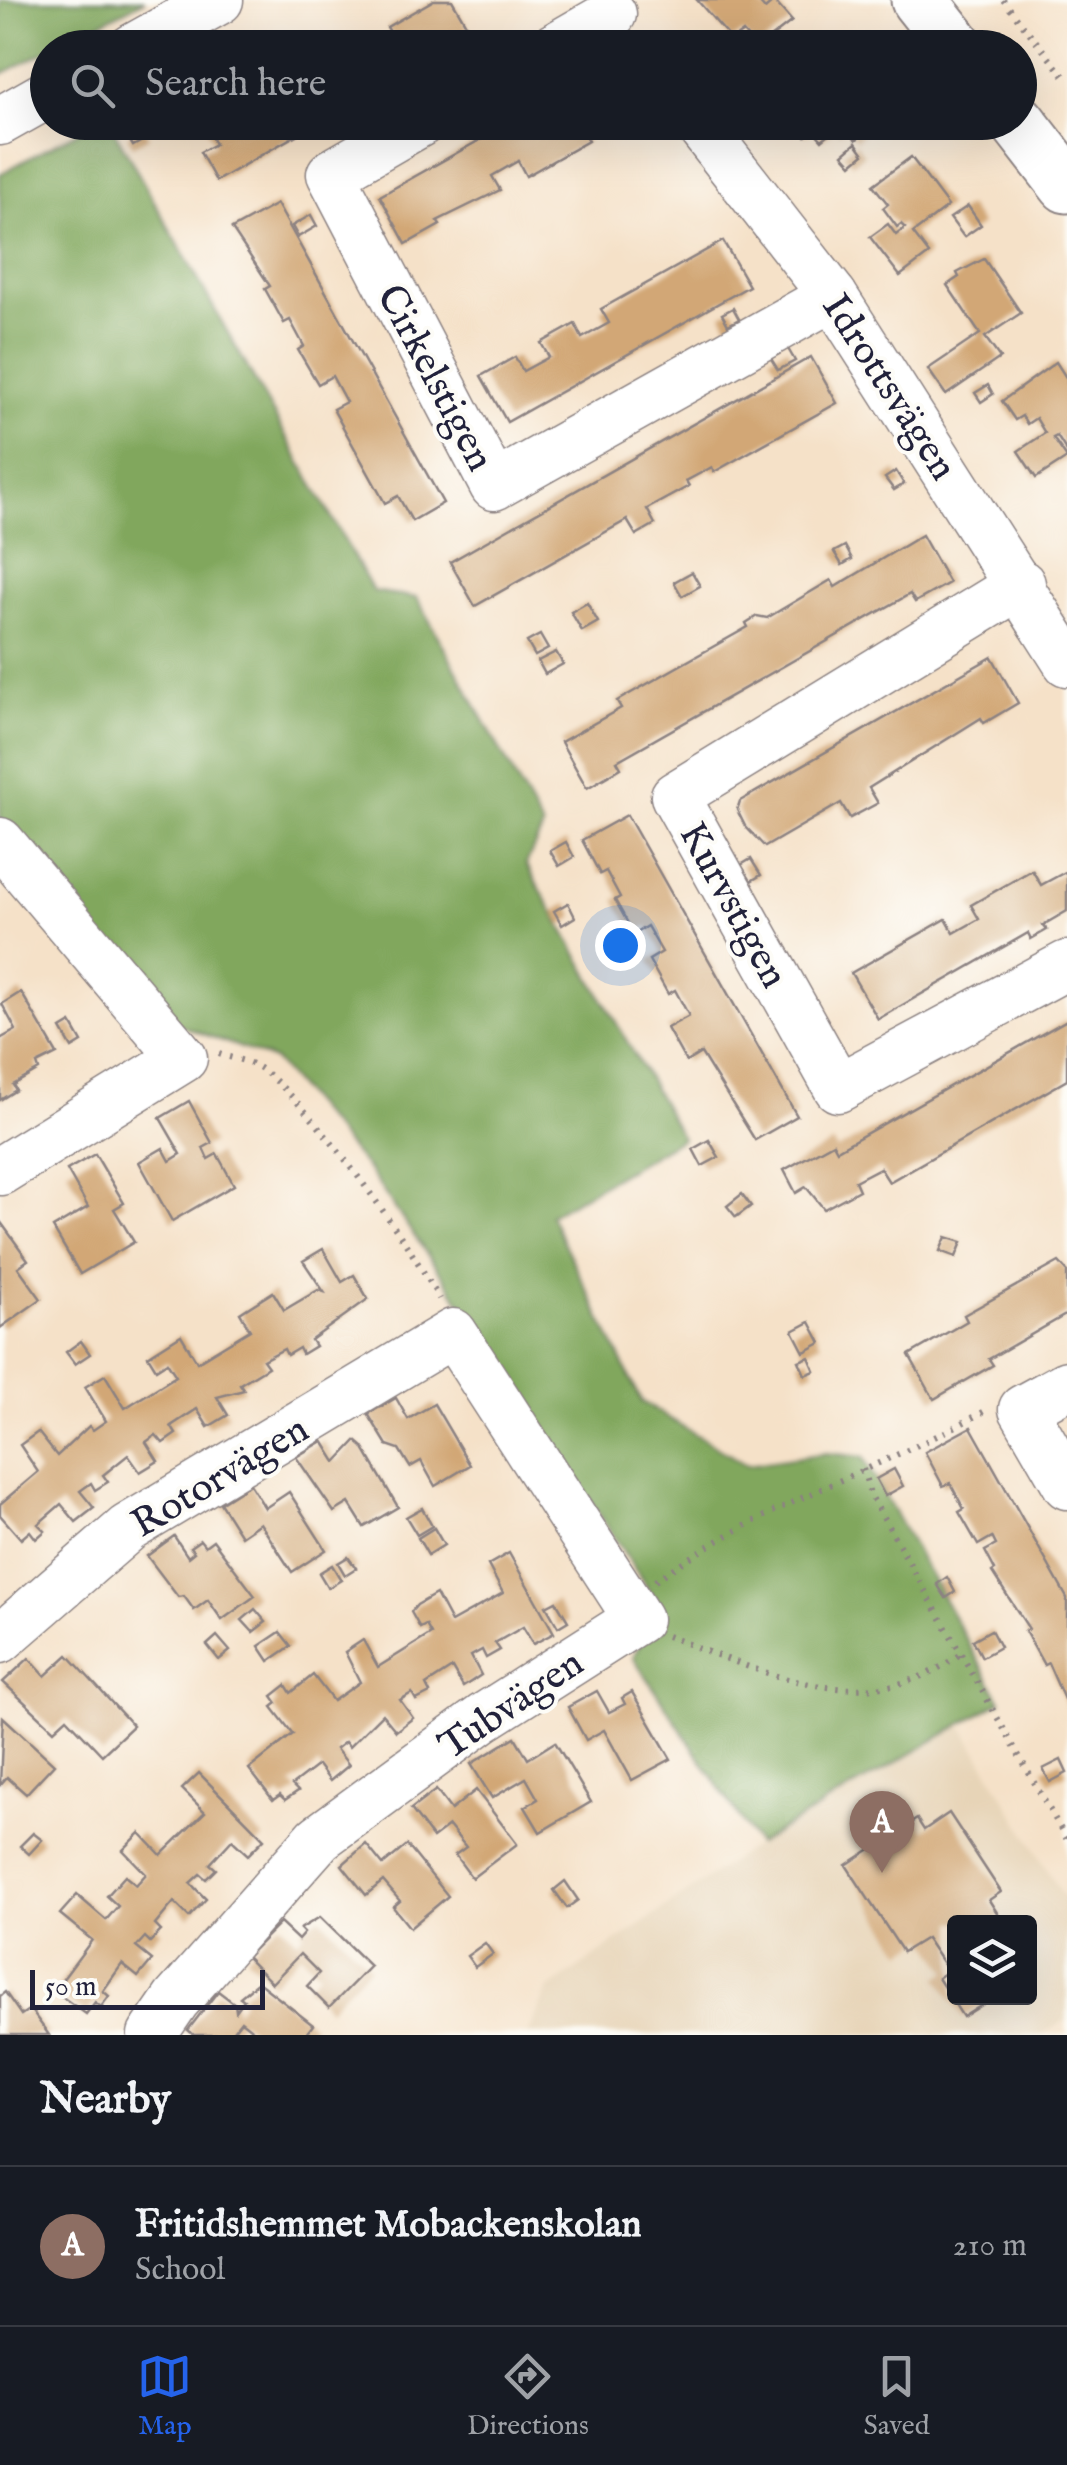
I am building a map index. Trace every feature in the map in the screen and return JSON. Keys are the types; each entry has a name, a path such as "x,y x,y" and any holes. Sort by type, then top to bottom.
{"main road":[{"path":"919,0 943,30"},
{"path":"1032,140 1067,186"}],"street":[{"path":"165,30 219,0"},
{"path":"0,121 30,104"},
{"name":"Cirkelstigen","path":"390,140 331,174 494,486 834,296"},
{"name":"Idrottsvägen","path":"712,140 834,296 1021,584 1067,662"},
{"name":"Kurvstigen","path":"1021,584 675,796 838,1088 1067,965"},
{"path":"0,842 183,1058 0,1171"},
{"path":"454,1333 632,1610"},
{"name":"Rotorvägen","path":"0,1639 128,1528 454,1333"},
{"path":"1067,1385 1023,1409 1067,1486"},
{"name":"Tubvägen","path":"152,2035 176,2000 319,1838 632,1610"}],"path":[{"path":"1003,0 1027,30"},
{"path":"1037,42 1067,80"},
{"path":"183,1058 215,1053 256,1066 291,1097 330,1142 426,1273 454,1333"},
{"path":"959,1655 900,1686 849,1690 756,1669 662,1634 632,1610 711,1543 770,1510 1011,1397 1023,1409"},
{"path":"863,1469 870,1494 1067,1840"}],"shaded area":[{"path":"961,1724 1067,1903 1067,2020 1040,2035 528,2035 548,1989 757,1844"}],"green space":[{"path":"0,0 145,0 87,30 30,30 30,59 0,75"},
{"path":"62,140 120,140 373,591 417,598 543,828 526,864 682,1138 550,1215 642,1402 747,1465 827,1453 863,1457 1001,1701 757,1844 633,1657 659,1606 462,1304 368,1170 274,1060 171,1022 0,817 0,174"}],"building":[{"path":"434,0 452,0 470,30 389,30 387,27"},
{"path":"697,0 757,0 765,9 774,1 792,21 780,30 723,30"},
{"path":"213,140 288,140 216,181 200,152 215,144"},
{"path":"480,140 588,141 526,176 518,161 492,176 500,190 437,221 440,225 406,244 380,196"},
{"path":"856,143 864,154 852,164 843,154"},
{"path":"911,157 948,206 913,233 929,254 900,276 870,237 888,224 896,235 905,228 901,224 897,227 883,208 888,204 873,185"},
{"path":"277,204 443,503 412,521 398,496 385,503 333,409 346,402 332,376 318,384 298,350 304,346 290,320 284,323 265,289 270,286 232,229"},
{"path":"968,206 981,225 964,237 950,218"},
{"path":"311,215 317,226 298,237 292,226"},
{"path":"723,241 749,286 507,422 481,376 515,357 523,371 549,357 541,343 575,324 582,338 609,323 601,309"},
{"path":"984,259 1021,313 985,337 1000,358 946,395 928,369 980,334 947,285 959,277 957,273"},
{"path":"733,308 739,319 728,325 722,314"},
{"path":"787,347 795,361 778,370 770,357"},
{"path":"811,357 837,403 714,472 712,467 686,481 689,486 647,509 655,524 636,535 627,520 475,606 450,562"},
{"path":"1056,362 1067,379 1067,452 1057,436 1053,438 1067,458 1036,478 1018,451 1045,433 1036,418 1027,424 1022,416 1015,420 1002,401"},
{"path":"988,385 993,394 981,402 975,393"},
{"path":"896,471 904,484 894,490 885,478"},
{"path":"922,535 949,583 915,602 910,594 617,761 621,768 587,788 561,742 621,708 617,701 748,627 746,623 757,616 767,618 831,580 835,587"},
{"path":"845,546 852,559 842,565 834,552"},
{"path":"692,572 700,586 682,596 674,582"},
{"path":"587,603 598,622 582,631 571,612"},
{"path":"540,635 548,649 535,656 527,642"},
{"path":"556,652 563,664 545,674 538,661"},
{"path":"992,657 1018,703 984,723 981,718 869,788 878,803 850,818 841,803 765,847 745,826 737,810 740,801"},
{"path":"627,815 797,1116 755,1140 701,1053 686,1062 667,1028 689,1016 675,990 668,994 649,960 662,952 647,926 634,934 615,900 620,897 606,871 600,874 582,840"},
{"path":"566,842 574,857 559,866 550,851"},
{"path":"751,859 761,875 751,881 741,865"},
{"path":"1032,870 1041,885 1067,871 1067,911 1043,925 1047,930 1031,939 1028,933 878,1019 851,973 946,919 954,933 979,919 971,905"},
{"path":"568,903 575,917 562,925 554,911"},
{"path":"21,992 57,1054 37,1064 39,1070 13,1085 16,1090 0,1100 0,1039 16,1030 2,1004"},
{"path":"1067,1020 1067,1080 889,1182 880,1168 855,1181 859,1190 824,1209 806,1187 796,1193 784,1170 833,1143 837,1150"},
{"path":"71,1023 82,1042 72,1048 61,1029"},
{"path":"189,1101 212,1143 203,1148 208,1159 217,1154 234,1185 172,1221 139,1162 163,1148 170,1161 181,1154 160,1118"},
{"path":"709,1140 719,1157 702,1166 693,1149"},
{"path":"95,1154 124,1203 114,1209 134,1242 80,1274 53,1228 88,1207 67,1170"},
{"path":"742,1194 751,1206 736,1217 727,1206"},
{"path":"0,1221 28,1260 18,1267 41,1299 0,1328"},
{"path":"946,1237 962,1242 956,1257 940,1251"},
{"path":"323,1249 342,1282 354,1275 368,1299 311,1340 315,1346 302,1354 299,1348 287,1355 284,1349 263,1360 268,1367 240,1384 244,1390 217,1397 228,1415 208,1427 197,1409 171,1426 176,1434 163,1443 156,1435 146,1442 158,1461 140,1472 128,1455 103,1475 108,1482 95,1490 91,1483 80,1491 94,1508 76,1522 61,1504 38,1524 45,1531 36,1539 30,1531 21,1539 0,1515 0,1504 38,1472 20,1445 38,1432 57,1456 89,1426 93,1430 106,1421 85,1387 105,1375 125,1408 176,1376 167,1362 156,1369 148,1356 181,1335 197,1362 250,1330 240,1313 273,1292 284,1310 318,1290 324,1292 303,1261"},
{"path":"1059,1262 1067,1271 1067,1314 989,1359 993,1365 934,1399 909,1355 967,1321 964,1315"},
{"path":"810,1322 821,1343 804,1352 793,1331"},
{"path":"81,1341 90,1354 75,1364 66,1352"},
{"path":"809,1357 815,1371 805,1375 799,1361"},
{"path":"396,1398 408,1419 434,1404 470,1465 435,1486 421,1461 410,1467 399,1449 387,1445 368,1414"},
{"path":"971,1427 1067,1598 1067,1706 1048,1663 1044,1665 1025,1631 1029,1629 992,1572 995,1570 985,1551 996,1545 992,1537 978,1545 959,1512 964,1509 950,1483 943,1486 925,1452"},
{"path":"323,1441 336,1462 356,1441 363,1447 398,1507 364,1527 349,1503 334,1512 296,1457"},
{"path":"894,1469 903,1486 885,1496 876,1479"},
{"path":"250,1484 265,1508 289,1492 326,1550 292,1572 260,1523 241,1536 220,1503"},
{"path":"422,1508 432,1526 417,1535 406,1517"},
{"path":"434,1528 444,1545 428,1555 418,1538"},
{"path":"174,1536 188,1557 194,1552 190,1547 200,1540 205,1546 213,1540 255,1596 222,1620 208,1600 194,1610 184,1596 178,1597 147,1556"},
{"path":"509,1553 554,1633 533,1644 523,1627 495,1643 500,1650 486,1658 482,1650 471,1656 481,1675 463,1687 452,1668 426,1685 430,1693 416,1700 412,1693 400,1700 413,1718 396,1731 382,1714 349,1747 345,1742 336,1749 349,1765 330,1781 318,1765 292,1785 298,1791 285,1800 280,1795 273,1800 249,1769 293,1734 272,1707 277,1703 272,1696 286,1685 291,1693 313,1675 333,1701 360,1682 345,1652 363,1640 378,1667 431,1634 426,1625 420,1628 411,1612 417,1605 436,1594 451,1622 503,1593 488,1565"},
{"path":"348,1557 356,1568 345,1575 338,1563"},
{"path":"332,1565 341,1580 328,1588 319,1573"},
{"path":"947,1577 955,1592 946,1598 937,1584"},
{"path":"556,1601 568,1621 558,1627 546,1606"},
{"path":"255,1609 266,1622 253,1632 242,1620"},
{"path":"991,1630 1000,1647 982,1657 973,1640"},
{"path":"280,1632 291,1646 269,1661 259,1646"},
{"path":"217,1636 230,1651 219,1660 207,1645"},
{"path":"68,1655 133,1726 102,1755 67,1718 54,1730 3,1682 29,1658 45,1676"},
{"path":"597,1691 609,1712 625,1704 622,1698 632,1692 671,1759 632,1780 604,1730 586,1740 568,1707"},
{"path":"3,1717 54,1764 26,1794 7,1777 0,1785"},
{"path":"515,1737 528,1759 555,1742 591,1802 540,1832 525,1807 538,1799 526,1778 492,1798 471,1764"},
{"path":"1061,1760 1067,1773 1050,1782 1043,1769"},
{"path":"199,1773 264,1839 248,1855 232,1840 210,1864 216,1869 206,1879 200,1874 190,1883 206,1899 189,1917 174,1902 155,1925 161,1931 150,1942 145,1937 136,1947 152,1960 138,1977 122,1964 103,1991 109,1996 101,2007 95,2002 86,2014 54,1991 92,1940 60,1914 77,1895 106,1920 118,1906 107,1896 125,1876 136,1885 146,1874 123,1850 140,1833 161,1855 205,1812 182,1789"},
{"path":"436,1790 451,1810 476,1790 517,1844 472,1878 455,1855 466,1847 449,1826 433,1838 411,1809"},
{"path":"949,1813 1001,1892 989,1900 999,1915 947,1915 947,1970 926,1938 903,1952 846,1865 917,1819 924,1830"},
{"path":"33,1833 42,1840 29,1854 20,1846"},
{"path":"366,1844 383,1865 407,1845 448,1896 410,1928 393,1907 400,1901 383,1881 366,1895 342,1865"},
{"path":"565,1881 578,1900 567,1908 554,1890"},
{"path":"320,1917 370,1966 329,2008 307,1986 319,1973 300,1954 272,1983 246,1957 280,1923 298,1940 304,1933 300,1929"},
{"path":"485,1943 493,1954 475,1967 467,1956"},
{"path":"947,1972 947,1992 938,1978"},
{"path":"258,1982 313,2025 305,2035 259,2035 241,2021 230,2035 194,2035 188,2030 218,1991 235,2004 236,2011 244,2000 240,1997"},
{"path":"5,1992 21,2015 30,2009 49,2035 0,2035 0,1996"},
{"path":"955,2005 982,2005 963,2017"}],"place":[{"name":"Fritidshemmet Mobackenskolan","path":"882,1873"}]}
